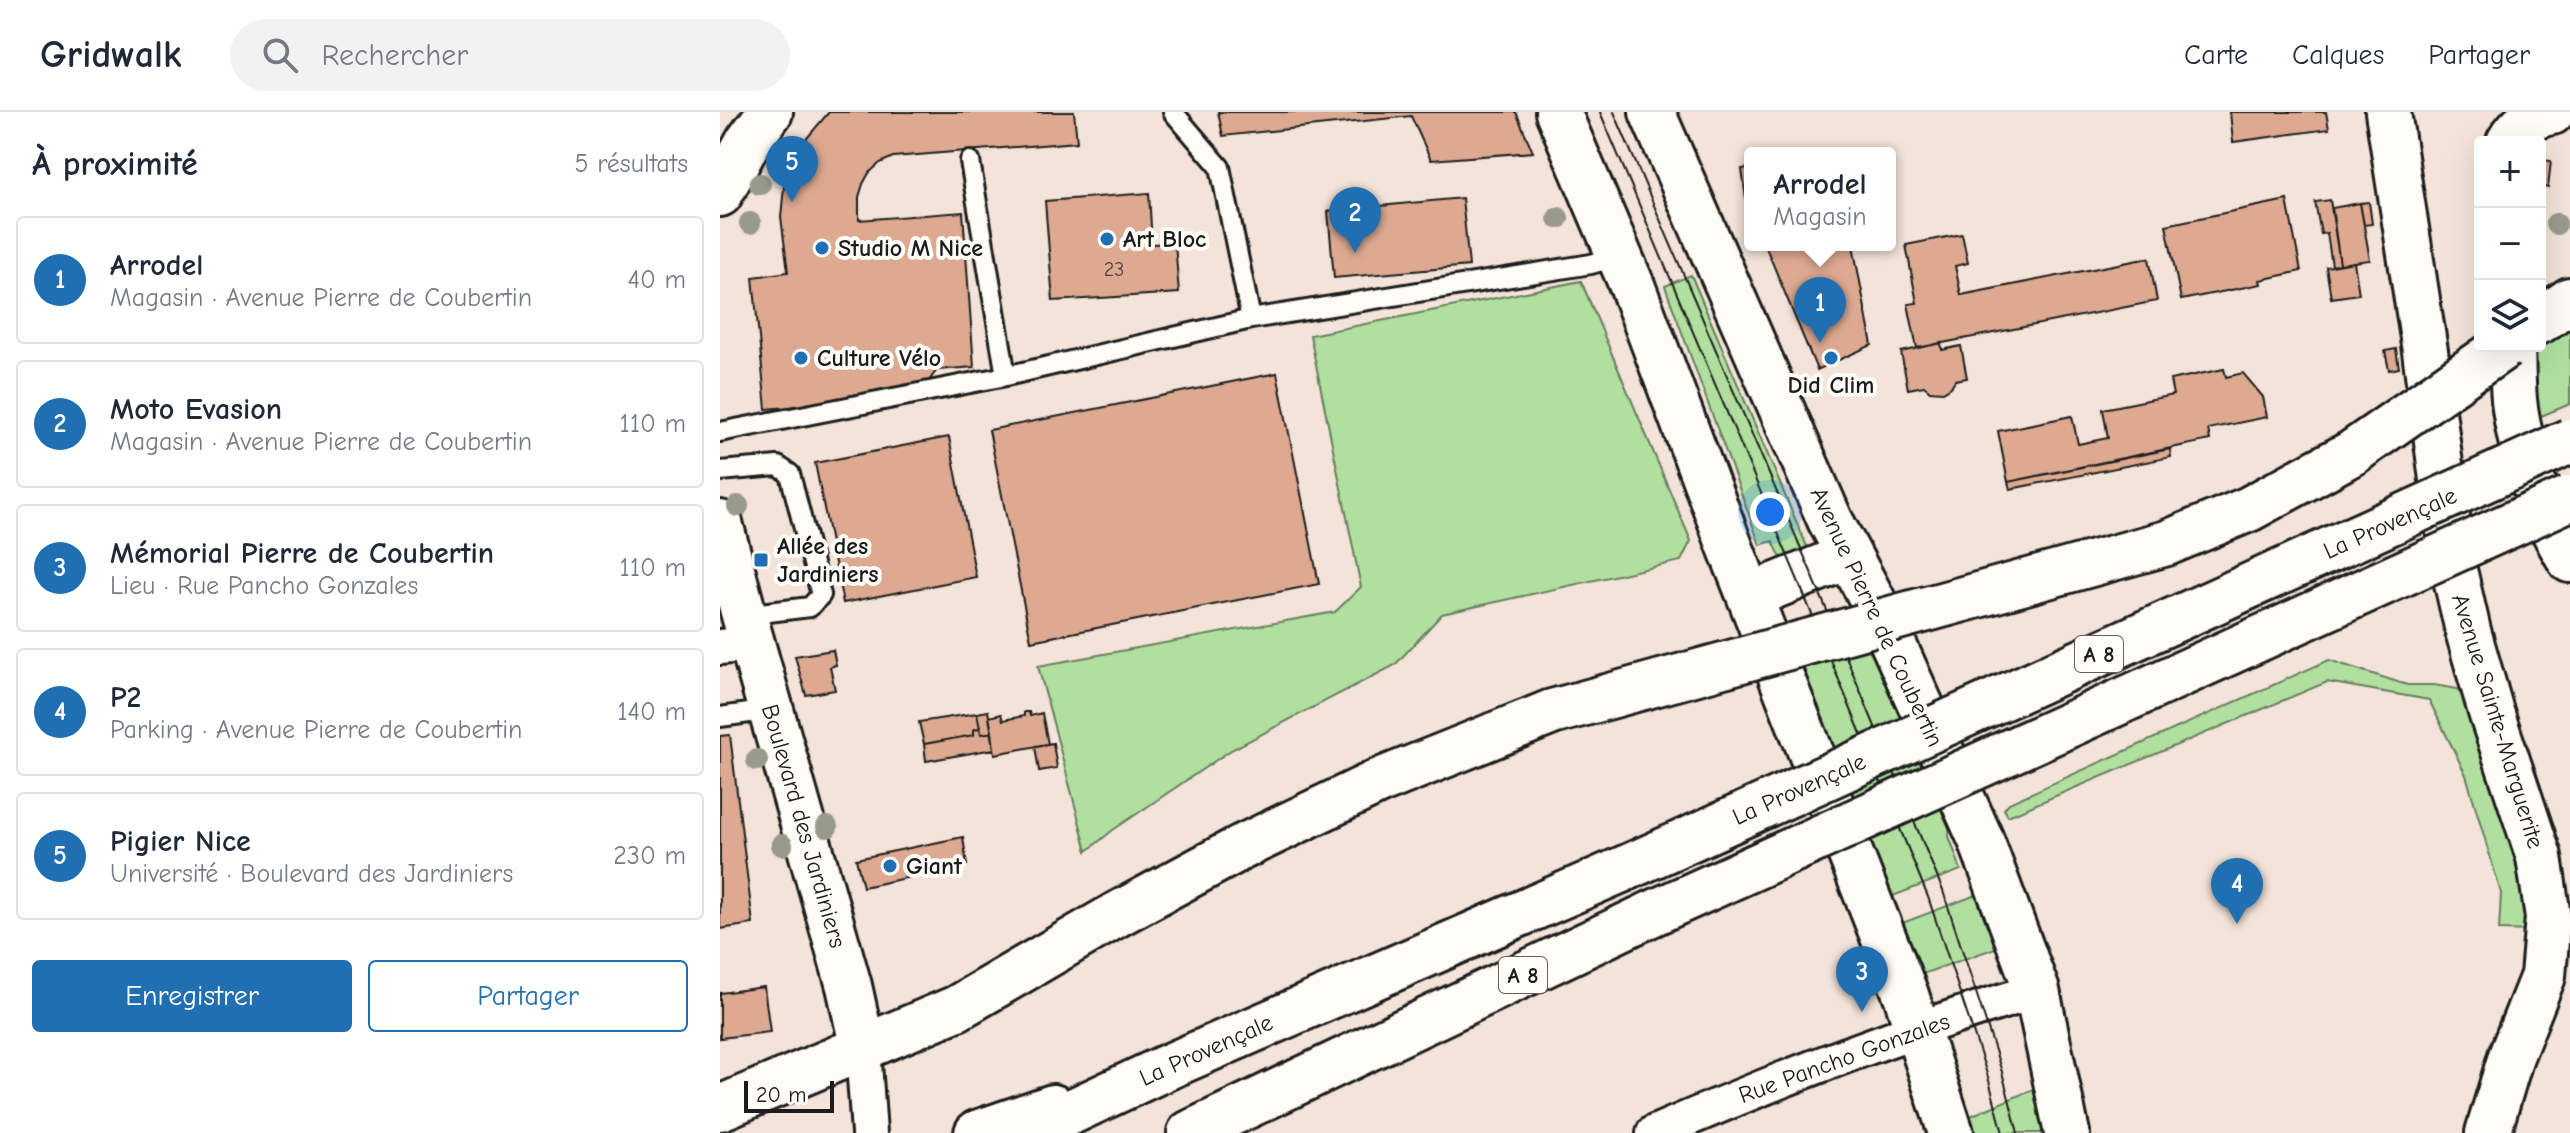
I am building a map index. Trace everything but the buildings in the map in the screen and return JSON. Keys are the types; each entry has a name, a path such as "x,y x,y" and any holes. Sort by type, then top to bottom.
{"main road":[{"path":"720,194 748,142 770,112"},
{"path":"1558,112 1620,256 1919,1028 1951,1133"},
{"name":"Avenue Pierre de Coubertin","path":"1652,112 1830,520 1879,612 1981,840 2037,991 2067,1133"},
{"name":"Avenue Sainte-Marguerite","path":"2388,112 2423,338 2454,570 2487,699 2539,857 2548,917 2543,976 2511,1056 2488,1133"},
{"path":"2513,136 2518,127 2536,115 2552,112"},
{"path":"2546,317 2570,300"},
{"path":"720,1108 957,1008 1116,915 1242,847 1380,781 1473,742 1552,712 2167,543 2249,509 2352,453 2496,352"},
{"path":"2512,352 2515,408 2528,469 2551,528 2570,560"},
{"name":"La Provençale","path":"1026,1133 1165,1068 1628,867 2570,441"},
{"name":"A 8","path":"1190,1133 1651,914 2570,498"},
{"name":"Boulevard des Jardiniers","path":"720,523 738,635 771,710 849,986 863,1049"},
{"path":"1750,596 1849,556"},
{"path":"1253,1133 1395,1037"},
{"path":"977,1133 1165,1068"}],"street":[{"name":"Rue Pancho Gonzales","path":"1654,1133 1770,1083 1919,1028 2037,991"},
{"name":"Boulevard des Jardiniers","path":"863,1049 869,1133"}],"lane":[{"path":"1173,112 1220,167 1251,319"},
{"path":"970,161 1006,376"},
{"path":"720,432 1006,376 1251,319 1591,264 1620,256"},
{"path":"720,471 778,466 790,474 821,595 810,607 738,635"},
{"path":"720,717 771,710"}],"green space":[{"path":"1691,275 1808,549 1782,560 1773,541 1760,545 1665,286"},
{"path":"1581,281 1691,541 1681,561 1442,614 1395,665 1231,750 1087,851 1038,666 1335,612 1361,587 1310,335"},
{"path":"2570,325 2570,404 2534,419 2531,355 2546,352 2546,343"},
{"path":"1868,632 1950,815 1949,836 1961,870 1885,899 1788,658"},
{"path":"2329,660 2407,685 2457,689 2483,726 2536,931 2499,930 2501,893 2466,775 2429,700 2327,682 2008,816 2004,809 2009,803"},
{"path":"1984,892 2004,945 1914,977 1897,925"},
{"path":"2041,1086 2051,1133 1973,1133 1968,1117"}],"tram line":[{"path":"1600,112 1928,897 1988,1077 2003,1133"},
{"path":"1614,112 1811,572 1943,891 2002,1072 2018,1133"}],"place":[{"name":"Pigier Nice","path":"792,202"},
{"name":"Art Bloc","path":"1107,239"},
{"name":"Studio M Nice","path":"822,248"},
{"name":"Moto Evasion","path":"1355,253"},
{"name":"Arrodel","path":"1820,343"},
{"name":"Culture Vélo","path":"801,358"},
{"name":"Did Clim","path":"1831,358"},
{"name":"Allée des Jardiniers","path":"761,560"},
{"name":"Giant","path":"890,866"},
{"name":"P2","path":"2237,924"},
{"name":"Mémorial Pierre de Coubertin","path":"1862,1012"}]}
